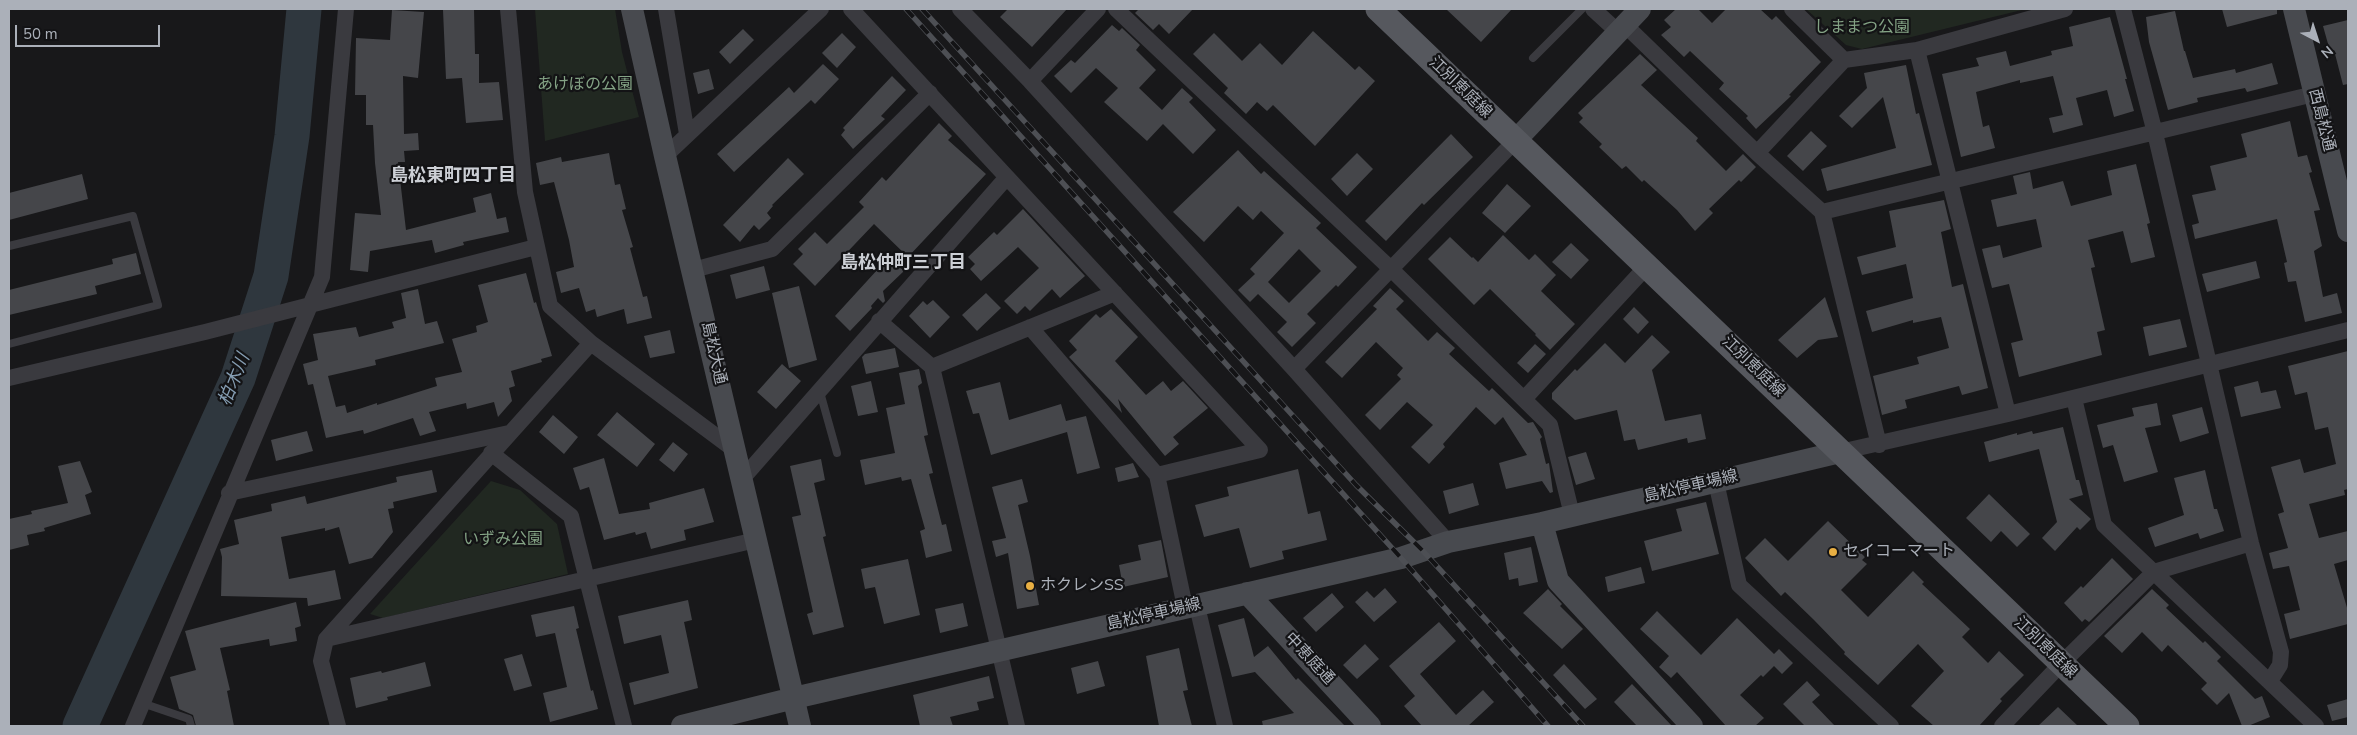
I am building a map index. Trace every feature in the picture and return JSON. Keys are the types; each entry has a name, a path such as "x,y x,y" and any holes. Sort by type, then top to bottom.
{"main road":[{"name":"島松大通","path":"632,9 665,156 794,698"},
{"name":"江別恵庭線","path":"1378,9 2127,726"},
{"name":"西島松通","path":"2294,9 2348,231"},
{"path":"1514,141 1627,21"},
{"name":"島松停車場線","path":"682,726 794,698 1401,558 1448,542 1542,523 1840,452"},
{"path":"1542,523 1558,582 1692,726"},
{"name":"中恵庭通","path":"1247,593 1370,726"},
{"path":"794,698 800,726"}],"street":[{"path":"133,726 322,277 346,9"},
{"path":"508,9 525,192 550,306 591,343 736,451"},
{"path":"666,9 687,134"},
{"path":"665,156 820,9"},
{"path":"851,9 1260,450 1157,475"},
{"path":"960,9 1030,81 1294,369 1448,542"},
{"path":"1030,81 1098,9"},
{"path":"1116,9 1525,398 1550,425 1572,515"},
{"path":"1593,9 1627,21 1757,153 1822,212 1879,445"},
{"path":"1792,9 1844,60"},
{"path":"1757,153 1844,60 1917,50 2065,9"},
{"path":"2123,9 2251,543 2281,652 2280,665 2270,681"},
{"path":"1917,50 2008,414"},
{"path":"693,270 772,249 930,93"},
{"path":"1822,212 2314,94"},
{"path":"1294,369 1514,141"},
{"path":"742,479 1007,177"},
{"path":"9,378 287,312 536,248"},
{"path":"1525,398 1648,266"},
{"path":"932,367 1115,292"},
{"path":"879,321 932,367 1017,726"},
{"path":"1030,327 1157,475 1191,607 1225,726"},
{"path":"1840,452 1879,445 2208,366 2348,330"},
{"path":"338,726 321,661 326,639 591,343"},
{"path":"2074,398 2104,526 2316,726"},
{"path":"230,494 509,433"},
{"path":"491,453 571,516 624,726"},
{"path":"1716,482 1739,586 1891,726"},
{"path":"326,639 587,581 756,540"},
{"path":"2002,726 2061,664 2154,572 2251,543"}],"lane":[{"path":"1534,58 1582,9"},
{"path":"9,246 133,216 158,306 9,344"},
{"path":"820,390 837,454"},
{"path":"142,703 189,719 191,726"}],"green space":[{"name":"あけぼの公園","path":"535,9 615,9 622,52 639,117 545,141"},
{"name":"しままつ公園","path":"1806,9 2026,9 1862,49 1846,45"},
{"name":"いずみ公園","path":"491,481 520,490 557,524 568,574 383,618 370,614"}],"building":[{"path":"474,9 475,54 479,54 479,83 499,82 503,120 466,123 462,78 446,79 443,10"},
{"path":"1008,9 1067,9 1032,47 1000,17"},
{"path":"1139,9 1193,9 1169,34 1159,24 1153,30 1135,13"},
{"path":"1446,9 1512,9 1481,42"},
{"path":"1676,9 1698,9 1712,23 1726,9 1760,9 1772,20 1776,16 1821,62 1789,95 1791,96 1756,129 1746,118 1748,116 1719,89 1724,83 1690,51 1684,57 1661,35 1671,27 1664,20"},
{"path":"2222,9 2277,9 2277,14 2227,27"},
{"path":"392,10 424,12 418,78 403,76 404,134 418,133 419,150 404,151 405,162 398,162 406,230 476,212 473,198 491,193 497,219 506,217 509,232 463,242 464,245 435,253 432,240 370,251 368,272 350,270 355,213 381,215 373,125 366,125 366,95 355,95 356,38 390,40"},
{"path":"2175,11 2184,51 2193,78 2235,69 2236,73 2272,63 2278,84 2247,92 2245,88 2197,98 2198,102 2168,110 2149,42 2146,17"},
{"path":"2110,17 2134,111 2114,117 2107,90 2076,98 2083,125 2053,133 2049,118 2063,115 2053,76 2020,83 2020,80 1976,92 1983,127 1989,125 1995,148 1961,157 1942,74 1979,66 1976,58 2006,51 2010,66 2052,55 2051,51 2073,46 2069,27"},
{"path":"2348,20 2348,84 2343,85 2334,50 2330,51 2323,26"},
{"path":"1112,25 1119,31 1122,28 1140,45 1136,50 1156,70 1139,88 1162,110 1182,88 1193,98 1189,102 1216,130 1193,154 1163,124 1147,141 1104,102 1118,88 1096,68 1071,93 1054,76 1071,60 1075,63"},
{"path":"743,29 754,40 730,64 719,52"},
{"path":"1313,31 1355,70 1359,66 1375,81 1315,146 1273,105 1267,111 1257,102 1246,114 1224,93 1228,88 1193,54 1214,33 1242,61 1260,43 1282,65"},
{"path":"842,33 856,47 837,68 822,53"},
{"path":"1640,54 1657,70 1641,85 1698,138 1696,141 1726,171 1743,154 1756,167 1741,182 1739,180 1709,209 1713,213 1695,231 1677,210 1644,180 1642,182 1626,166 1622,169 1599,147 1602,144 1579,122 1583,118 1578,113"},
{"path":"823,64 839,79 815,104 811,100 734,172 717,154 789,87 794,93"},
{"path":"1906,65 1916,114 1919,113 1932,165 1827,191 1821,169 1896,148 1883,97 1852,128 1839,116 1867,88 1864,73"},
{"path":"709,69 714,89 698,94 693,73"},
{"path":"892,76 906,90 881,116 885,119 853,149 841,135 845,130 843,128"},
{"path":"2290,121 2298,157 2307,155 2312,172 2309,173 2320,210 2314,211 2322,246 2314,251 2323,297 2337,293 2342,313 2305,322 2296,281 2288,282 2284,263 2287,262 2277,219 2195,239 2192,225 2199,223 2192,195 2216,190 2210,166 2247,157 2241,134"},
{"path":"939,123 952,136 948,140 986,174 908,257 874,224 815,286 793,264 803,254 798,249 815,232 827,244 864,207 859,202 882,177 886,181"},
{"path":"1811,131 1827,146 1803,171 1787,156"},
{"path":"1451,134 1473,157 1424,205 1422,203 1386,241 1365,221"},
{"path":"1238,150 1261,174 1264,171 1321,223 1316,228 1357,267 1338,287 1336,285 1307,314 1316,323 1292,347 1277,332 1287,322 1258,294 1250,302 1238,290 1255,274 1250,269 1284,233 1261,211 1253,220 1238,206 1204,242 1173,212","holes":["1299,249 1321,271 1289,303 1268,282"]},
{"path":"609,153 615,185 620,184 626,209 622,210 633,247 630,248 643,297 647,296 652,318 627,324 624,309 597,317 595,309 586,312 579,288 561,293 556,272 574,267 569,240 554,182 540,185 536,163 561,157 562,162"},
{"path":"1357,153 1373,169 1347,196 1331,179"},
{"path":"788,158 804,174 772,205 767,213 771,218 759,230 754,225 740,242 723,225"},
{"path":"2136,164 2150,223 2147,224 2155,257 2131,263 2123,231 2088,240 2095,267 2091,268 2105,330 2097,332 2102,355 2019,377 2011,343 2023,340 2009,284 1992,288 1982,249 2000,245 2003,258 2042,247 2036,219 1997,227 1991,200 2017,194 2013,176 2030,172 2033,189 2063,181 2071,206 2112,195 2107,171"},
{"path":"82,174 88,199 9,220 9,193"},
{"path":"1507,184 1531,206 1505,233 1482,213"},
{"path":"1944,200 1951,229 1941,232 1952,287 1963,284 1988,388 1962,395 1959,386 1905,400 1907,408 1882,415 1873,376 1919,364 1917,357 1949,348 1941,317 1913,323 1913,320 1872,332 1866,311 1913,298 1906,264 1862,275 1857,257 1896,247 1889,211"},
{"path":"1023,209 1085,276 1060,298 1052,289 1030,311 1025,306 1017,314 1004,301 1039,268 1018,247 981,281 970,269 975,264 968,257 994,232 997,235"},
{"path":"1503,235 1529,260 1535,254 1556,275 1541,291 1575,324 1550,350 1490,289 1474,305 1428,259 1450,237 1478,262"},
{"path":"1571,243 1589,260 1571,279 1552,262"},
{"path":"136,253 141,274 95,286 97,294 9,315 9,290 113,264 112,259"},
{"path":"889,257 904,271 883,291 885,301 883,303 878,298 871,306 872,308 850,331 835,316"},
{"path":"2256,261 2260,278 2207,292 2202,274"},
{"path":"764,266 770,290 736,299 730,275"},
{"path":"526,273 552,356 541,359 542,362 511,371 515,386 509,388 512,401 498,417 494,402 467,409 466,403 429,412 436,431 420,436 413,418 364,434 363,430 326,438 313,384 308,385 303,364 318,360 313,334 356,327 359,337 394,328 392,322 406,318 401,293 418,289 425,324 437,321 444,343 375,360 376,365 328,376 336,407 345,405 347,413 377,403 377,405 437,386 435,378 462,372 452,339 477,332 476,326 488,322 478,285"},
{"path":"799,286 817,360 789,368 772,293"},
{"path":"1390,288 1404,301 1396,309 1428,341 1437,332 1455,348 1449,354 1489,391 1492,388 1528,423 1533,422 1542,437 1540,439 1546,464 1549,463 1553,492 1550,493 1542,481 1506,489 1499,463 1527,455 1503,417 1495,425 1476,407 1443,444 1445,447 1429,464 1411,447 1433,425 1407,402 1380,430 1365,415 1401,379 1397,375 1403,368 1376,342 1342,378 1325,362 1377,309 1373,306"},
{"path":"986,293 1001,308 977,331 962,315"},
{"path":"1825,297 1838,337 1818,340 1797,358 1778,340"},
{"path":"933,300 950,317 930,338 909,316 923,301 927,305"},
{"path":"1634,307 1649,322 1638,334 1623,319"},
{"path":"1111,309 1138,337 1115,361 1146,395 1163,381 1171,391 1183,381 1208,408 1173,437 1179,444 1165,456 1118,399 1122,413 1069,357 1077,350 1069,341 1096,314 1100,318"},
{"path":"2180,319 2187,347 2149,356 2143,327"},
{"path":"670,330 675,353 650,358 644,336"},
{"path":"1652,335 1670,352 1652,370 1665,421 1701,414 1706,439 1688,443 1687,438 1638,450 1635,439 1624,441 1617,410 1575,420 1552,399 1552,393 1575,369 1577,371 1605,343 1625,363"},
{"path":"1535,344 1546,354 1528,373 1517,363"},
{"path":"895,348 899,367 866,374 862,357 865,354"},
{"path":"2348,351 2348,489 2344,490 2345,495 2309,504 2319,538 2348,531 2348,560 2334,564 2348,611 2348,624 2290,639 2284,614 2300,610 2289,566 2273,569 2269,553 2288,548 2278,514 2284,512 2271,467 2300,459 2304,473 2336,464 2328,427 2315,430 2307,392 2295,395 2288,366"},
{"path":"782,364 801,381 776,409 757,392"},
{"path":"919,369 922,383 918,386 928,435 924,436 933,473 929,474 942,525 946,524 952,551 926,558 920,531 925,529 911,479 902,481 901,477 865,485 860,460 895,453 886,408 905,404 899,373"},
{"path":"871,381 878,412 858,416 851,386"},
{"path":"2258,381 2261,393 2276,390 2281,408 2241,417 2234,387"},
{"path":"1000,382 1009,420 1061,404 1066,421 1086,416 1100,468 1077,474 1067,432 991,455 979,413 973,414 966,391"},
{"path":"2157,403 2161,425 2145,428 2158,472 2124,482 2113,445 2103,448 2097,425 2134,416 2132,408"},
{"path":"2202,407 2209,433 2180,442 2172,415"},
{"path":"617,412 655,444 637,467 597,435"},
{"path":"553,415 578,437 564,454 539,432"},
{"path":"2063,427 2076,480 2079,480 2083,495 2069,499 2091,519 2080,530 2077,527 2055,551 2042,538 2057,522 2039,449 1989,462 1984,442 2017,433 2017,435 2032,431 2033,434"},
{"path":"307,431 313,451 276,461 271,440"},
{"path":"673,442 688,454 674,472 659,460"},
{"path":"1586,452 1595,479 1576,485 1568,457"},
{"path":"604,458 619,514 650,509 649,503 704,488 714,522 684,530 686,540 651,549 646,532 636,535 635,532 604,540 589,487 580,490 573,468"},
{"path":"821,459 825,480 814,483 826,536 823,537 844,627 813,635 807,614 813,612 792,517 801,515 790,466"},
{"path":"80,461 92,492 85,495 91,514 44,528 45,531 27,535 29,545 9,550 9,519 32,514 31,511 68,503 58,466"},
{"path":"1133,463 1139,477 1118,482 1115,468"},
{"path":"1298,469 1308,514 1320,511 1327,540 1282,551 1284,559 1250,568 1239,528 1204,537 1195,505 1229,496 1227,487"},
{"path":"432,470 437,492 393,502 394,508 388,509 393,532 372,558 349,564 339,527 325,531 325,528 281,537 289,579 335,570 341,599 308,606 307,598 221,596 222,557 220,549 239,544 234,520 272,511 271,504 305,496 307,504 397,482 396,477"},
{"path":"2205,470 2214,509 2217,509 2224,531 2200,539 2198,533 2155,547 2148,528 2184,515 2174,478"},
{"path":"1022,479 1028,502 1018,505 1039,605 1017,609 1008,553 996,557 992,541 1006,538 992,487"},
{"path":"1473,483 1479,505 1449,514 1443,491"},
{"path":"1989,494 2030,534 2017,547 2001,531 1991,542 1966,518"},
{"path":"1706,502 1719,554 1652,571 1644,541 1682,531 1676,509"},
{"path":"1828,521 1865,557 1862,560 1867,564 1841,590 1868,617 1913,571 1924,582 1922,584 1970,629 1962,637 1988,663 1999,651 2024,675 2000,699 2002,701 1979,726 1934,726 1911,706 1944,671 1918,644 1878,685 1844,654 1845,652 1785,592 1781,596 1745,558 1765,538 1788,561"},
{"path":"1161,540 1168,577 1123,587 1119,565 1141,560 1138,545"},
{"path":"1531,547 1538,582 1519,586 1518,578 1509,580 1504,553"},
{"path":"2112,558 2133,579 2089,622 2085,619 2082,622 2064,603 2081,586 2083,588"},
{"path":"908,559 920,615 884,624 875,587 865,589 861,569"},
{"path":"1641,567 1645,583 1608,592 1605,577"},
{"path":"1385,588 1397,602 1374,622 1355,602 1367,591 1374,598"},
{"path":"1548,589 1562,604 1560,606 1583,629 1562,649 1523,613"},
{"path":"2152,589 2169,605 2166,608 2203,643 2205,641 2221,657 2217,661 2255,699 2262,696 2270,717 2248,726 2242,726 2229,693 2217,705 2201,689 2207,683 2168,645 2162,652 2142,632 2122,653 2104,636"},
{"path":"1332,593 1344,607 1316,632 1303,618"},
{"path":"688,600 692,620 684,622 698,688 634,705 629,683 669,673 661,635 624,644 618,616"},
{"path":"296,602 301,626 295,628 297,641 270,646 269,639 220,648 230,690 227,691 234,726 196,726 193,715 179,709 170,677 196,670 185,631"},
{"path":"963,603 968,626 940,633 935,609"},
{"path":"574,606 579,628 576,629 591,691 593,690 598,709 550,722 543,693 567,687 555,633 536,637 531,615"},
{"path":"1657,611 1701,655 1737,618 1774,654 1779,649 1793,663 1782,674 1774,666 1763,677 1761,675 1740,695 1764,718 1755,726 1726,726 1677,672 1671,678 1659,667 1669,656 1640,629"},
{"path":"1244,618 1254,657 1268,646 1296,680 1298,678 1345,726 1263,726 1262,721 1294,713 1255,672 1232,677 1218,625"},
{"path":"1439,622 1456,641 1420,674 1456,715 1483,690 1494,702 1468,726 1422,726 1404,706 1415,696 1389,666"},
{"path":"1365,644 1379,659 1357,679 1343,665"},
{"path":"1179,648 1188,690 1183,691 1192,726 1159,726 1146,656"},
{"path":"522,654 532,686 514,691 504,659"},
{"path":"1098,661 1105,686 1077,694 1071,668"},
{"path":"425,662 431,686 387,697 388,700 356,708 350,678 381,671 382,673"},
{"path":"1564,664 1597,699 1585,709 1553,675"},
{"path":"989,676 994,698 977,702 979,710 950,717 953,726 920,726 913,695"},
{"path":"1807,681 1820,695 1812,702 1835,726 1805,726 1783,704"},
{"path":"1632,684 1672,726 1637,726 1614,702"},
{"path":"2348,699 2348,717 2332,721 2327,705"},
{"path":"2058,707 2078,726 2038,726"}],"waterway":[{"name":"柏木川","path":"80,726 238,378 271,276 292,136 304,9"}],"railway":[{"path":"906,9 1401,558 1548,726"},
{"path":"922,9 1356,485 1423,551 1583,726"}],"place":[{"name":"セイコーマート","path":"1833,552"},
{"name":"ホクレンSS","path":"1030,586"}],"district":[{"name":"島松東町四丁目","path":"453,177"},
{"name":"島松仲町三丁目","path":"903,264"}]}
